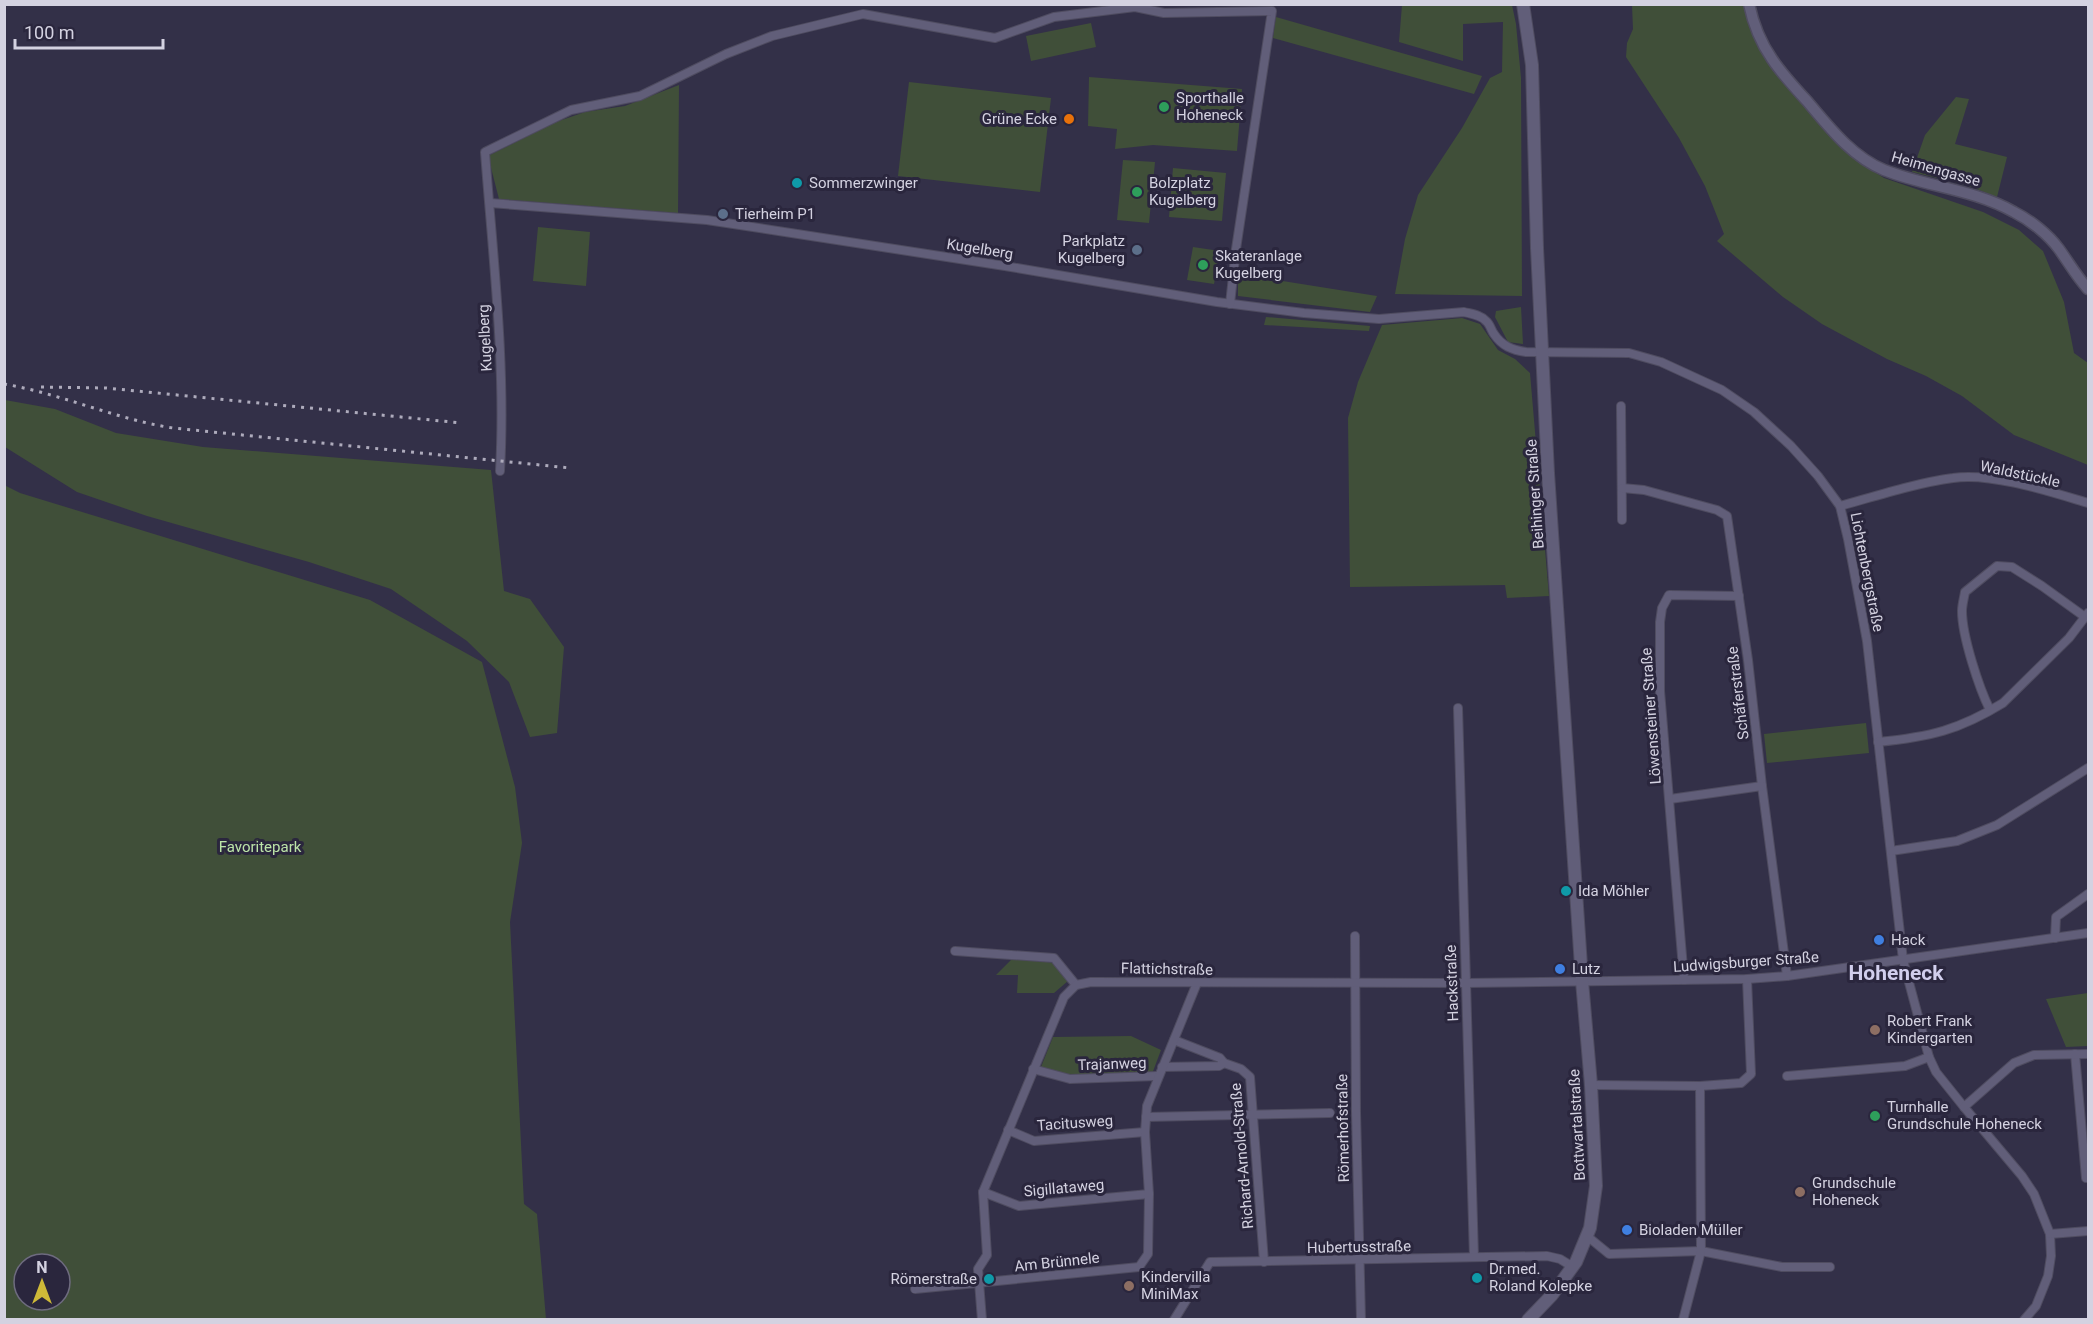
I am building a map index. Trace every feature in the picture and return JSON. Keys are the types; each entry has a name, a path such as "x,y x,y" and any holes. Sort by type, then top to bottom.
{"main road":[{"name":"Beihinger Straße","path":"1523,4 1532,65 1548,473 1582,981"},
{"name":"Bottwartalstraße","path":"1528,1320 1552,1296 1573,1267 1587,1236 1596,1186 1591,1085 1582,981"}],"street":[{"name":"Heimengasse","path":"1749,4 1758,33 1771,58 1851,149 1873,164 1907,179 1968,192 2014,212 2037,227 2058,247 2079,280 2088,289"},
{"name":"Kugelberg","path":"500,471 502,409 485,152 571,110 640,96 726,54 772,36 863,14 995,38 1054,17 1135,7 1164,13 1272,10 1236,249 1230,304"},
{"name":"Kugelberg","path":"490,203 707,220 1005,266 1230,304 1304,313 1379,319 1464,312"},
{"name":"Lichtenbergstraße","path":"1464,312 1478,315 1487,321 1502,344 1510,348 1526,352 1629,354 1661,362 1722,390 1754,412 1791,446 1818,476 1840,506 1863,620 1903,960 1929,1056 1936,1072 2022,1176 2034,1194 2050,1234"},
{"path":"1621,406 1622,520"},
{"name":"Waldstückle","path":"1840,506 1954,477 2003,481 2088,503"},
{"name":"Schäferstraße","path":"1622,488 1644,490 1717,510 1727,516 1787,976"},
{"path":"1878,742 1934,734 1964,725 1990,710 2012,694 2069,638 2087,615 2012,567 1998,566 1965,592 1962,610 1969,649 1990,710"},
{"name":"Löwensteiner Straße","path":"1684,980 1660,691 1662,608 1669,595 1739,596"},
{"name":"Hackstraße","path":"1458,708 1474,1257"},
{"path":"1891,851 1957,841 1997,825 2088,768"},
{"name":"Löwensteiner Straße","path":"1670,799 1762,786"},
{"path":"2055,938 2056,917 2088,894"},
{"name":"Ludwigsburger Straße","path":"1582,981 1747,979 1787,976 2088,933"},
{"name":"Römerhofstraße","path":"1355,936 1361,1320"},
{"path":"954,951 1054,958 1076,985 1064,997 983,1192 987,1255 978,1266 982,1320"},
{"path":"1591,1085 1700,1086 1741,1083 1751,1074 1747,979"},
{"name":"Flattichstraße","path":"1076,985 1091,982 1582,981"},
{"path":"1149,1194 1145,1132 1146,1106 1197,983"},
{"name":"Richard-Arnold-Straße","path":"1174,1040 1241,1069 1250,1077 1264,1262"},
{"path":"1964,1107 2014,1063 2034,1055 2088,1053"},
{"path":"2075,1054 2086,1178"},
{"path":"1787,1077 1905,1066 1929,1056"},
{"name":"Richard-Arnold-Straße","path":"1162,1067 1219,1066 1224,1063"},
{"name":"Trajanweg","path":"1033,1069 1070,1079 1157,1077"},
{"path":"1683,1320 1701,1251 1700,1086"},
{"path":"1146,1117 1330,1113"},
{"name":"Tacitusweg","path":"1008,1130 1034,1140 1145,1132"},
{"name":"Sigillataweg","path":"983,1192 1019,1206 1149,1194"},
{"name":"Am Brünnele","path":"915,1289 1139,1267 1148,1254 1149,1194"},
{"path":"2024,1320 2036,1306 2048,1276 2051,1256 2050,1234 2088,1231"},
{"path":"1587,1236 1609,1254 1701,1251 1782,1267 1830,1267"},
{"name":"Hubertusstraße","path":"1174,1320 1210,1262 1547,1256 1560,1259 1573,1267"}],"green space":[{"path":"1402,5 1512,5 1521,78 1522,296 1395,294 1405,239 1418,195 1462,128 1490,78 1502,72 1503,22 1463,24 1463,61 1399,42"},
{"path":"1632,5 1744,5 1800,101 1850,156 1884,178 1983,212 2019,230 2043,251 2064,302 2074,353 2088,363 2088,465 2014,435 1962,396 1822,324 1783,297 1717,241 1724,234 1705,186 1679,138 1626,57 1627,43 1633,29"},
{"path":"1276,17 1482,76 1474,94 1273,38"},
{"path":"1091,23 1096,47 1031,61 1026,36"},
{"name":"Sporthalle Hoheneck","path":"1089,77 1242,89 1237,151 1153,145 1115,149 1117,129 1088,126"},
{"path":"909,82 1051,98 1040,192 898,176"},
{"path":"679,85 678,213 499,199 488,156 556,122 585,112 625,106"},
{"path":"1956,97 1969,99 1955,144 2007,157 1997,197 1966,185 1912,172 1925,135"},
{"path":"1123,160 1155,162 1149,223 1117,220"},
{"path":"1173,168 1226,173 1222,221 1169,217"},
{"path":"538,227 590,232 586,286 533,281"},
{"name":"Skateranlage Kugelberg","path":"1193,247 1220,251 1214,284 1187,280"},
{"path":"1238,274 1377,296 1370,312 1238,296"},
{"path":"1521,307 1523,344 1508,342 1495,317 1496,311"},
{"path":"1266,317 1370,326 1369,331 1264,325"},
{"path":"1462,318 1480,324 1498,350 1515,359 1530,373 1549,596 1507,598 1505,585 1350,587 1348,418 1358,382 1382,325"},
{"path":"5,400 55,409 116,433 203,447 491,470 504,591 530,599 564,647 557,733 530,737 509,682 467,641 391,589 309,562 147,516 77,492 5,447"},
{"name":"Favoritepark","path":"4,485 20,493 370,600 482,662 515,787 522,843 510,922 524,1204 537,1214 546,1319 5,1319"},
{"path":"1866,723 1869,753 1767,763 1764,734"},
{"path":"1013,958 1055,963 1068,981 1054,993 1017,993 1018,975 996,975"},
{"path":"2088,993 2088,1046 2066,1047 2046,999"},
{"path":"1131,1036 1161,1050 1152,1074 1069,1077 1041,1067 1053,1037"}],"railway":[{"path":"4,384 26,388 130,419 173,428 570,468"},
{"path":"41,387 106,388 462,423"}],"place":[{"name":"Sporthalle Hoheneck","path":"1164,107"},
{"name":"Grüne Ecke","path":"1069,119"},
{"name":"Sommerzwinger","path":"797,183"},
{"name":"Bolzplatz Kugelberg","path":"1137,192"},
{"name":"Tierheim P1","path":"723,214"},
{"name":"Parkplatz Kugelberg","path":"1137,250"},
{"name":"Skateranlage Kugelberg","path":"1203,265"},
{"name":"Ida Möhler","path":"1566,891"},
{"name":"Hack","path":"1879,940"},
{"name":"Lutz","path":"1560,969"},
{"name":"Robert Frank Kindergarten","path":"1875,1030"},
{"name":"Turnhalle Grundschule Hoheneck","path":"1875,1116"},
{"name":"Grundschule Hoheneck","path":"1800,1192"},
{"name":"Bioladen Müller","path":"1627,1230"},
{"name":"Dr.med. Roland Kolepke","path":"1477,1278"},
{"name":"Römerstraße","path":"989,1279"},
{"name":"Kindervilla MiniMax","path":"1129,1286"}],"district":[{"name":"Hoheneck","path":"1896,973"}]}
